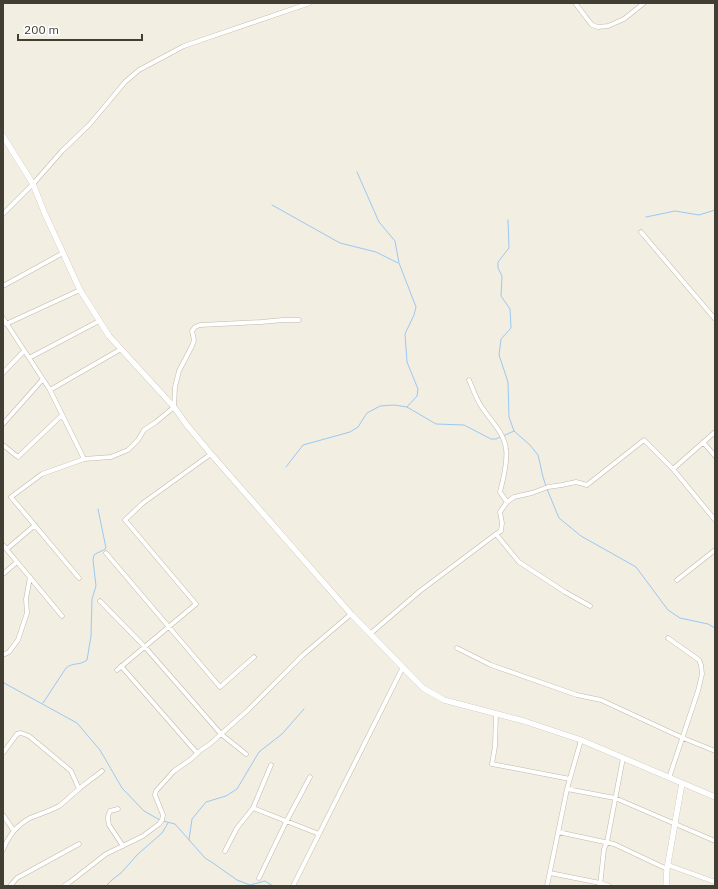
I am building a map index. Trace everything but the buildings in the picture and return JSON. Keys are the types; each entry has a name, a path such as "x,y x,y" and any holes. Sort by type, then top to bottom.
{"street":[{"path":"3,214 33,184 62,151 90,124 125,82 139,70 184,46 310,3"},
{"path":"575,3 592,25 598,27 608,26 624,19 644,3"},
{"path":"3,136 33,184 80,290 110,336 121,350 174,406 186,424 211,454 351,614 423,688 444,700 524,721 581,740 715,797"},
{"path":"641,232 715,319"},
{"path":"3,286 63,253"},
{"path":"6,324 80,290"},
{"path":"3,319 50,390 84,458"},
{"path":"79,578 11,497 42,474 84,458 112,457 128,450 138,440 144,430 156,422 174,406 175,388 179,371 192,346 194,340 192,331 195,327 200,325 299,320"},
{"path":"29,358 99,321"},
{"path":"50,390 121,350"},
{"path":"3,373 24,351"},
{"path":"3,424 43,380"},
{"path":"469,380 481,406 505,441 507,451 506,464 500,492 507,502"},
{"path":"3,445 18,457 62,415"},
{"path":"672,468 715,432"},
{"path":"370,634 420,591 501,531 502,523 500,512 507,502 514,497 532,493 548,487 576,482 587,485 644,440 672,468 715,520"},
{"path":"703,442 715,456"},
{"path":"116,670 196,604 125,520 143,503 211,454"},
{"path":"7,549 35,525"},
{"path":"496,534 519,562 564,592 590,606"},
{"path":"3,545 62,616"},
{"path":"677,580 715,550"},
{"path":"106,553 220,687 254,657"},
{"path":"3,574 17,562"},
{"path":"3,655 9,652 18,640 27,613 26,599 30,577"},
{"path":"100,601 145,646 221,734 246,754"},
{"path":"64,886 106,854 143,836 159,824 163,815 155,795 156,791 174,771 190,760 247,711 303,655 351,614"},
{"path":"668,638 699,660 702,674 683,738 669,778"},
{"path":"457,648 491,665 577,695 601,700 683,738 715,751"},
{"path":"121,666 197,754"},
{"path":"293,886 403,667"},
{"path":"496,714 495,746 492,764 570,779"},
{"path":"3,753 17,734 21,732 29,736 71,771 79,788"},
{"path":"547,886 567,789 581,740"},
{"path":"600,885 604,849 607,842 623,758"},
{"path":"225,851 237,828 252,808 271,765"},
{"path":"3,850 6,842 20,825 30,818 59,806 79,788 102,771"},
{"path":"259,878 310,777"},
{"path":"666,886 667,867 682,783"},
{"path":"567,789 615,798 715,841"},
{"path":"252,808 319,834"},
{"path":"118,809 110,811 108,814 108,821 109,825 123,846"},
{"path":"3,815 14,831"},
{"path":"558,832 614,844 667,867 715,882"},
{"path":"10,886 16,878 79,844"},
{"path":"550,873 609,886"}],"waterway":[{"path":"357,172 379,222 395,241 399,263 416,307 405,334 407,362 418,389 417,396 407,407"},
{"path":"272,205 340,243 376,252 398,263"},
{"path":"646,217 675,211 699,215 715,210"},
{"path":"508,220 509,248 498,262 498,268 502,276 501,296 510,309 511,328 501,339 499,355 508,382 509,417 514,431 530,445 538,455 546,486"},
{"path":"286,467 303,445 350,432 358,427 367,413 380,406 394,405 407,407 436,424 464,425 491,439 500,437"},
{"path":"503,436 514,431"},
{"path":"547,489 559,518 581,536 636,567 668,610 680,618 708,624 715,628"},
{"path":"43,703 66,668 87,660 91,636 92,599 96,586 93,560 94,555 106,548 98,509"},
{"path":"3,681 4,683 77,723 100,750 122,788 144,811 160,820"},
{"path":"189,840 192,819 206,802 226,796 237,789 259,752 282,734 304,709"},
{"path":"163,821 175,824 205,858 237,880 250,885 265,881 273,886"},
{"path":"106,886 121,873 138,854 162,833 168,823"}]}
